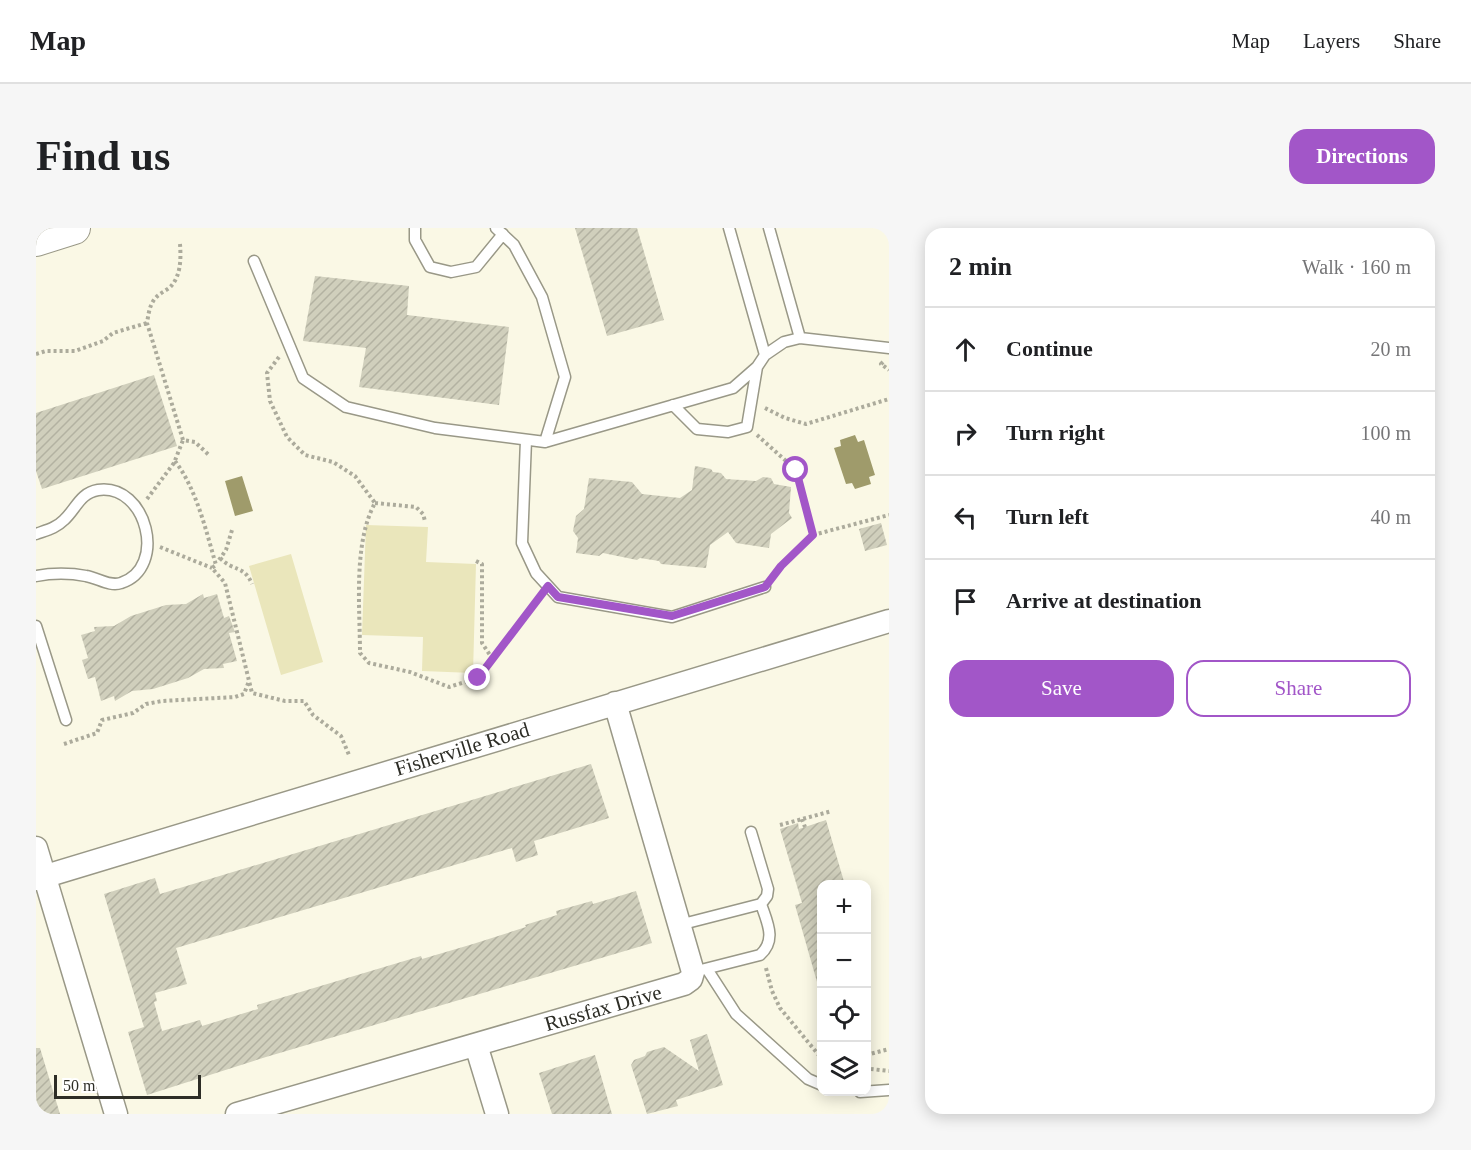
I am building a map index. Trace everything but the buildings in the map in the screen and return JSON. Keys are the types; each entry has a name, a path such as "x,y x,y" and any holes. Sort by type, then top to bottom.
{"main road":[{"path":"36,240 74,228"}],"street":[{"name":"Fisherville Road","path":"40,878 889,621"},
{"path":"615,703 679,925 700,970"},
{"path":"36,848 40,878 116,1114"},
{"name":"Russfax Drive","path":"237,1114 684,984 700,970"},
{"path":"476,1045 497,1114"}],"lane":[{"path":"415,228 415,240 430,267 451,272 476,267 500,231 514,245 542,297 565,377 544,442"},
{"path":"729,228 765,355"},
{"path":"769,228 800,338"},
{"path":"254,261 303,378 346,407 435,428 544,442 733,388 757,367 765,355 784,342 800,338 889,348"},
{"path":"673,405 697,429 728,432 747,427 757,367"},
{"path":"526,440 522,543 536,573 558,597 672,616 765,587"},
{"path":"36,534 55,528 83,497 94,491 105,490 116,493 130,502 144,519 147,528 144,561 132,578 119,584 103,582 88,576 46,574 36,576"},
{"path":"36,626 66,720"},
{"path":"679,925 761,904 767,896 768,889 751,832"},
{"path":"761,904 771,933 766,949 760,955 700,970 736,1014 808,1079 817,1083"},
{"path":"871,1091 889,1090"}],"path":[{"path":"146,502 175,461 183,441 147,323 150,305 158,295 171,287 178,275 181,260 180,244"},
{"path":"36,354 46,351 75,351 103,341 113,333 147,323"},
{"path":"289,345 267,373 270,401 287,436 305,455 333,462 355,476 375,503 416,507 423,514 424,521"},
{"path":"751,404 806,424 889,399"},
{"path":"747,427 796,470 813,535"},
{"path":"183,441 195,442 210,456"},
{"path":"175,461 198,507 214,567 225,583 252,693 285,701 304,701 313,715 341,736 349,755"},
{"path":"375,503 368,516 363,542 360,653 369,663 410,672 448,687 478,678 548,586"},
{"path":"765,587 781,566 813,535 889,514"},
{"path":"214,567 226,550 232,530"},
{"path":"156,538 157,546 214,567"},
{"path":"220,558 229,566 248,574 252,584"},
{"path":"476,561 482,564 482,643 493,658"},
{"path":"64,744 97,733 102,720 133,713 146,704 235,697 244,694 249,679"},
{"path":"780,825 832,811"},
{"path":"802,819 805,827"},
{"path":"766,968 772,991 780,1008 817,1053"},
{"path":"871,1055 889,1049"},
{"path":"871,1069 889,1071"}],"shaded area":[{"path":"855,435 858,442 864,440 875,475 869,477 871,484 855,489 852,483 846,484 834,448 841,446 840,440"},
{"path":"242,476 253,511 235,516 225,481"},
{"path":"366,525 428,527 426,562 476,564 473,673 422,671 423,637 362,635"},
{"path":"291,554 323,662 281,675 249,566"}],"route":[{"path":"478,678 548,586 558,597 672,616 765,587 781,566 813,535 796,470"}]}
